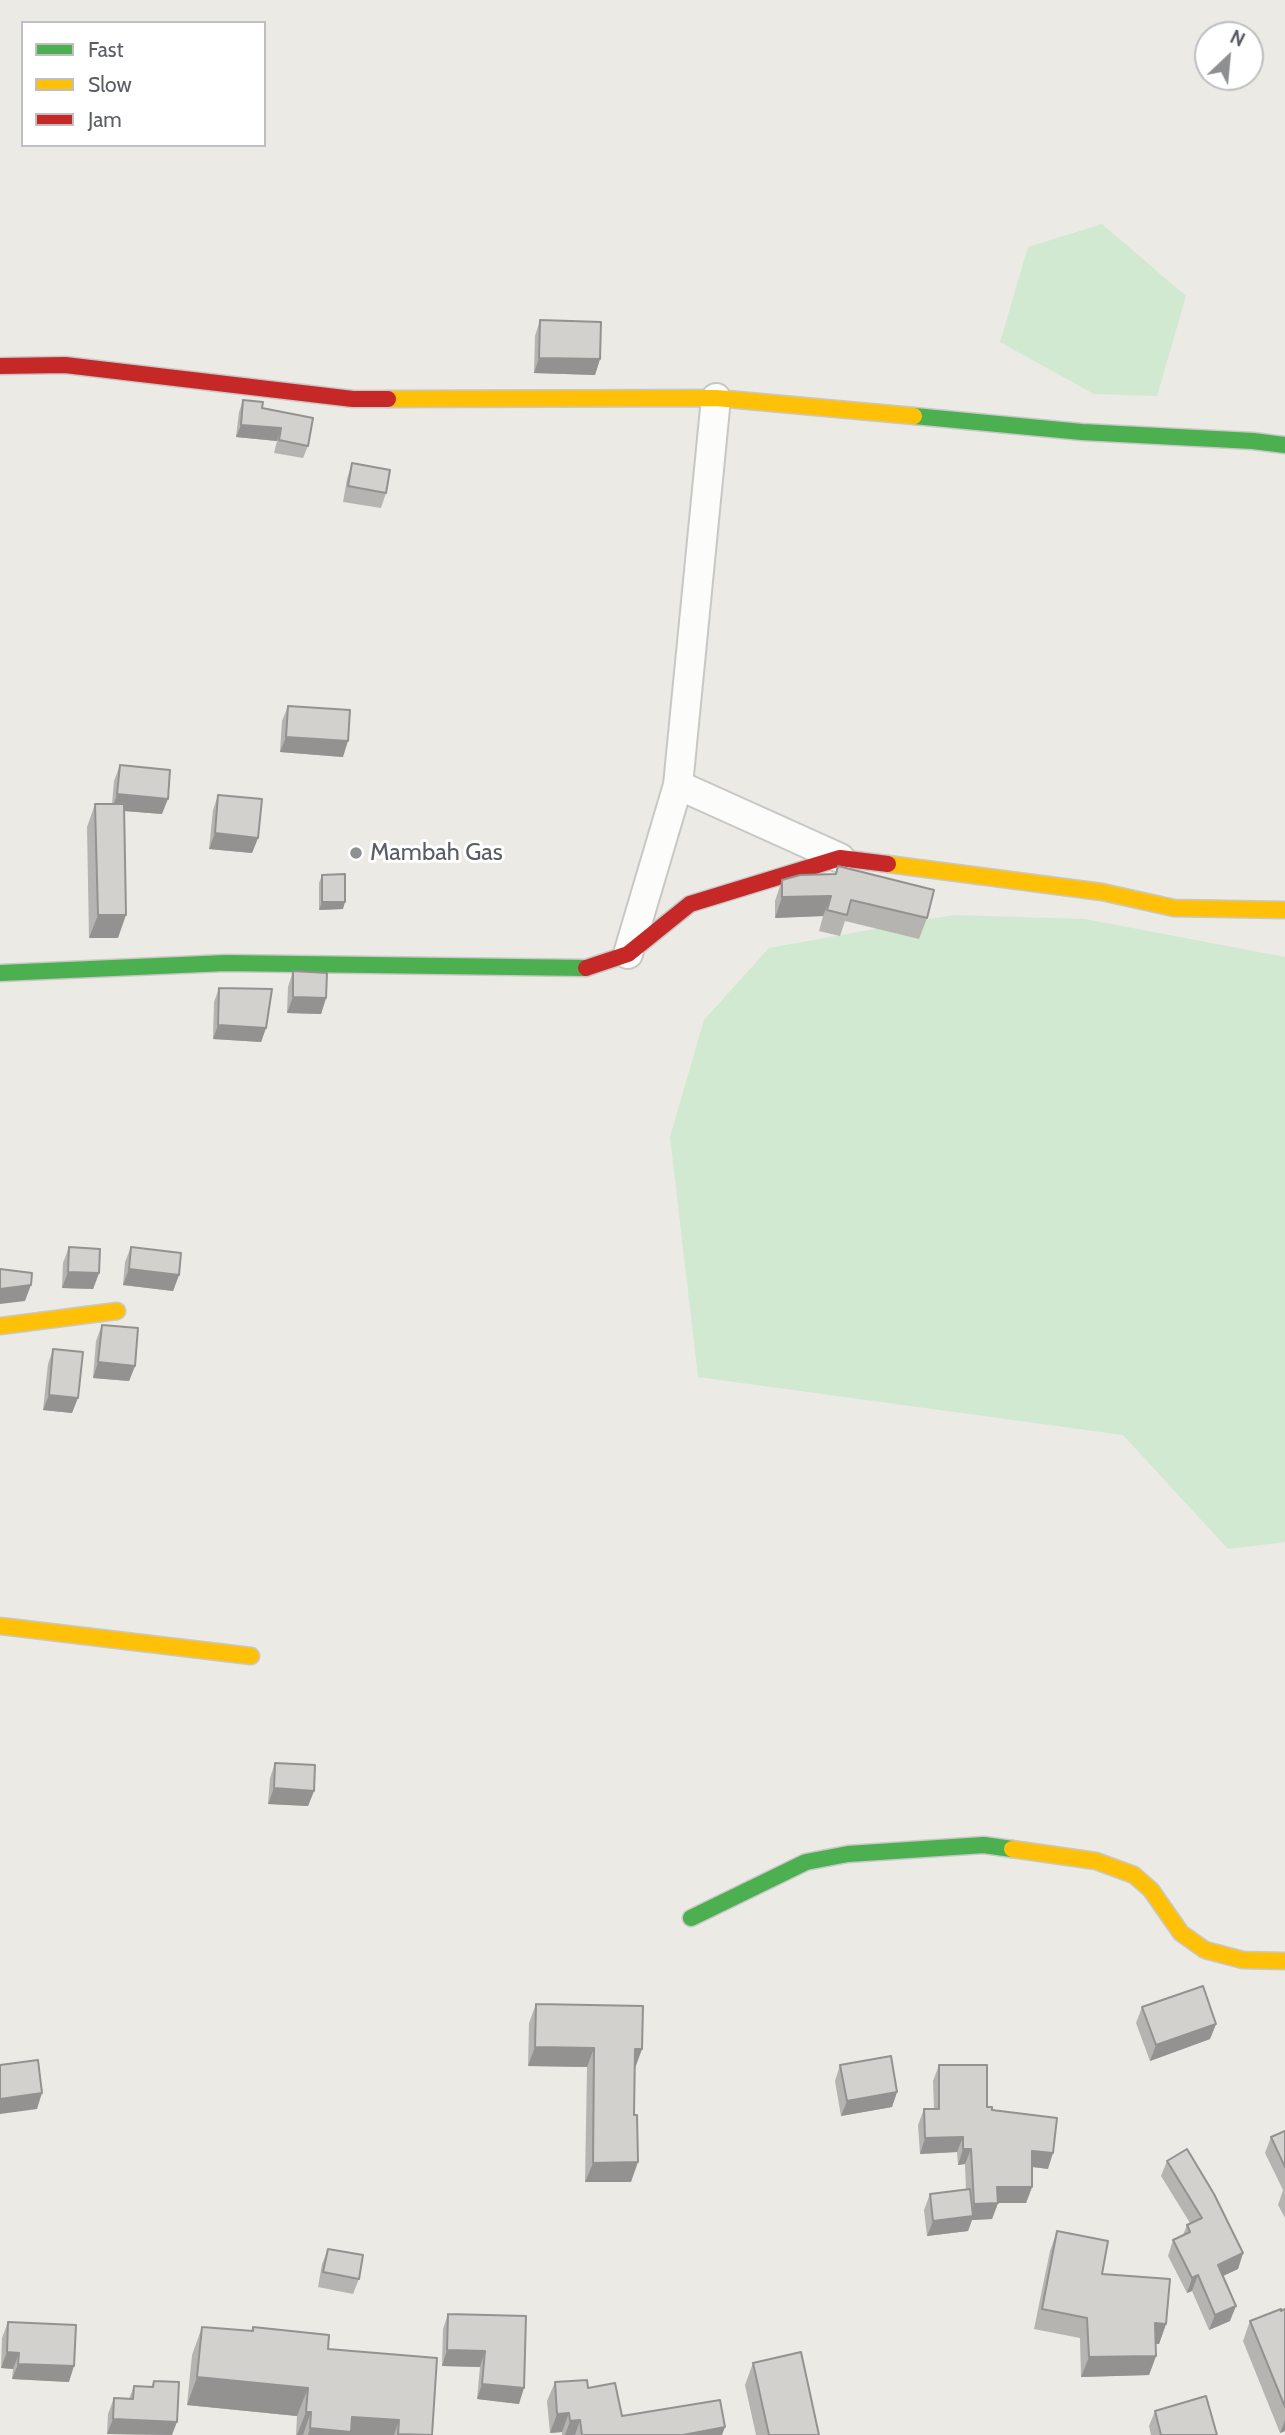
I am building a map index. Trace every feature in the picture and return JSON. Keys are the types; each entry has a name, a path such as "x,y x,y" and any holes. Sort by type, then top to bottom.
{"street":[{"path":"0,366 65,365 353,399 716,398 1082,432 1285,445"},
{"path":"628,954 678,785 716,398"},
{"path":"678,785 840,858 1102,892 1174,908 1285,910"},
{"path":"0,972 226,963 586,968 628,954 690,904 840,858"},
{"path":"0,1326 117,1311"},
{"path":"0,1626 251,1656"},
{"path":"691,1918 806,1862 848,1854 984,1845 1096,1861 1134,1875 1151,1890 1181,1933 1205,1950 1243,1960 1285,1961"}],"green space":[{"path":"1102,224 1186,296 1157,396 1094,394 1000,342 1028,247"},
{"path":"953,915 1085,919 1285,957 1285,1542 1228,1549 1123,1435 698,1377 670,1137 704,1020 769,948"}],"building":[{"path":"540,320 601,322 600,359 539,358"},
{"path":"243,400 263,402 262,408 313,418 308,446 279,440 281,428 241,425"},
{"path":"352,463 390,470 386,493 348,486"},
{"path":"288,706 350,710 348,741 286,737"},
{"path":"120,765 170,770 168,799 117,794"},
{"path":"218,795 262,799 258,838 215,833"},
{"path":"95,804 124,804 126,915 98,915"},
{"path":"838,866 934,890 927,918 851,900 847,915 827,910 831,896 782,897 782,880 800,875 836,874"},
{"path":"345,874 345,902 322,902 322,875"},
{"path":"293,971 327,973 326,998 293,997"},
{"path":"219,988 272,989 266,1028 218,1025"},
{"path":"69,1247 100,1249 99,1273 68,1272"},
{"path":"131,1247 181,1253 179,1275 129,1269"},
{"path":"0,1269 32,1273 31,1285 0,1289"},
{"path":"102,1325 138,1328 135,1366 98,1362"},
{"path":"53,1349 83,1352 78,1398 49,1395"},
{"path":"275,1763 315,1765 314,1791 274,1788"},
{"path":"1203,1986 1216,2024 1156,2045 1142,2007"},
{"path":"536,2004 643,2006 642,2049 635,2049 634,2115 637,2115 638,2162 593,2163 594,2048 535,2047"},
{"path":"891,2056 897,2092 847,2101 840,2065"},
{"path":"38,2060 42,2093 0,2099 0,2065"},
{"path":"939,2065 987,2065 987,2107 992,2107 992,2110 1057,2118 1053,2153 1032,2151 1032,2187 997,2187 998,2203 974,2204 971,2149 963,2149 963,2137 925,2138 924,2109 939,2109"},
{"path":"1285,2131 1285,2167 1271,2137"},
{"path":"1187,2149 1214,2194 1243,2253 1218,2265 1236,2306 1215,2315 1198,2275 1192,2278 1173,2240 1190,2232 1187,2225 1202,2218 1167,2161"},
{"path":"970,2189 973,2216 933,2221 930,2194"},
{"path":"1057,2231 1108,2241 1102,2274 1170,2279 1166,2324 1155,2323 1156,2356 1089,2357 1087,2318 1042,2309"},
{"path":"328,2249 363,2255 359,2279 323,2272"},
{"path":"1285,2309 1285,2407 1250,2321"},
{"path":"448,2314 526,2316 524,2388 482,2384 485,2351 447,2350"},
{"path":"8,2322 76,2325 74,2366 18,2364 19,2353 7,2352"},
{"path":"202,2327 253,2331 253,2327 329,2335 328,2349 437,2358 432,2435 398,2434 399,2420 352,2417 351,2432 310,2428 311,2412 306,2412 308,2388 197,2377"},
{"path":"801,2352 819,2435 769,2435 753,2363"},
{"path":"587,2380 588,2388 615,2383 622,2416 720,2400 725,2427 683,2435 582,2435 580,2420 570,2421 569,2413 557,2414 555,2382"},
{"path":"154,2381 179,2382 177,2422 113,2419 114,2398 133,2399 134,2386 153,2387"},
{"path":"1206,2396 1217,2435 1161,2435 1155,2411"}],"traffic: fast":[{"path":"914,416 1082,432 1285,445"},
{"path":"0,973 226,963 586,968"},
{"path":"691,1918 806,1862 848,1854 984,1845 1012,1849"}],"traffic: slow":[{"path":"388,399 716,398 914,416"},
{"path":"888,864 1102,892 1174,908 1285,910"},
{"path":"0,1326 117,1311"},
{"path":"0,1626 251,1656"},
{"path":"1012,1849 1096,1861 1134,1875 1151,1890 1181,1933 1205,1950 1243,1960 1285,1961"}],"traffic: jam":[{"path":"0,366 65,365 353,399 388,399"},
{"path":"586,968 628,954 690,904 840,858 888,864"}],"place":[{"name":"Mambah Gas","path":"356,853"}]}
